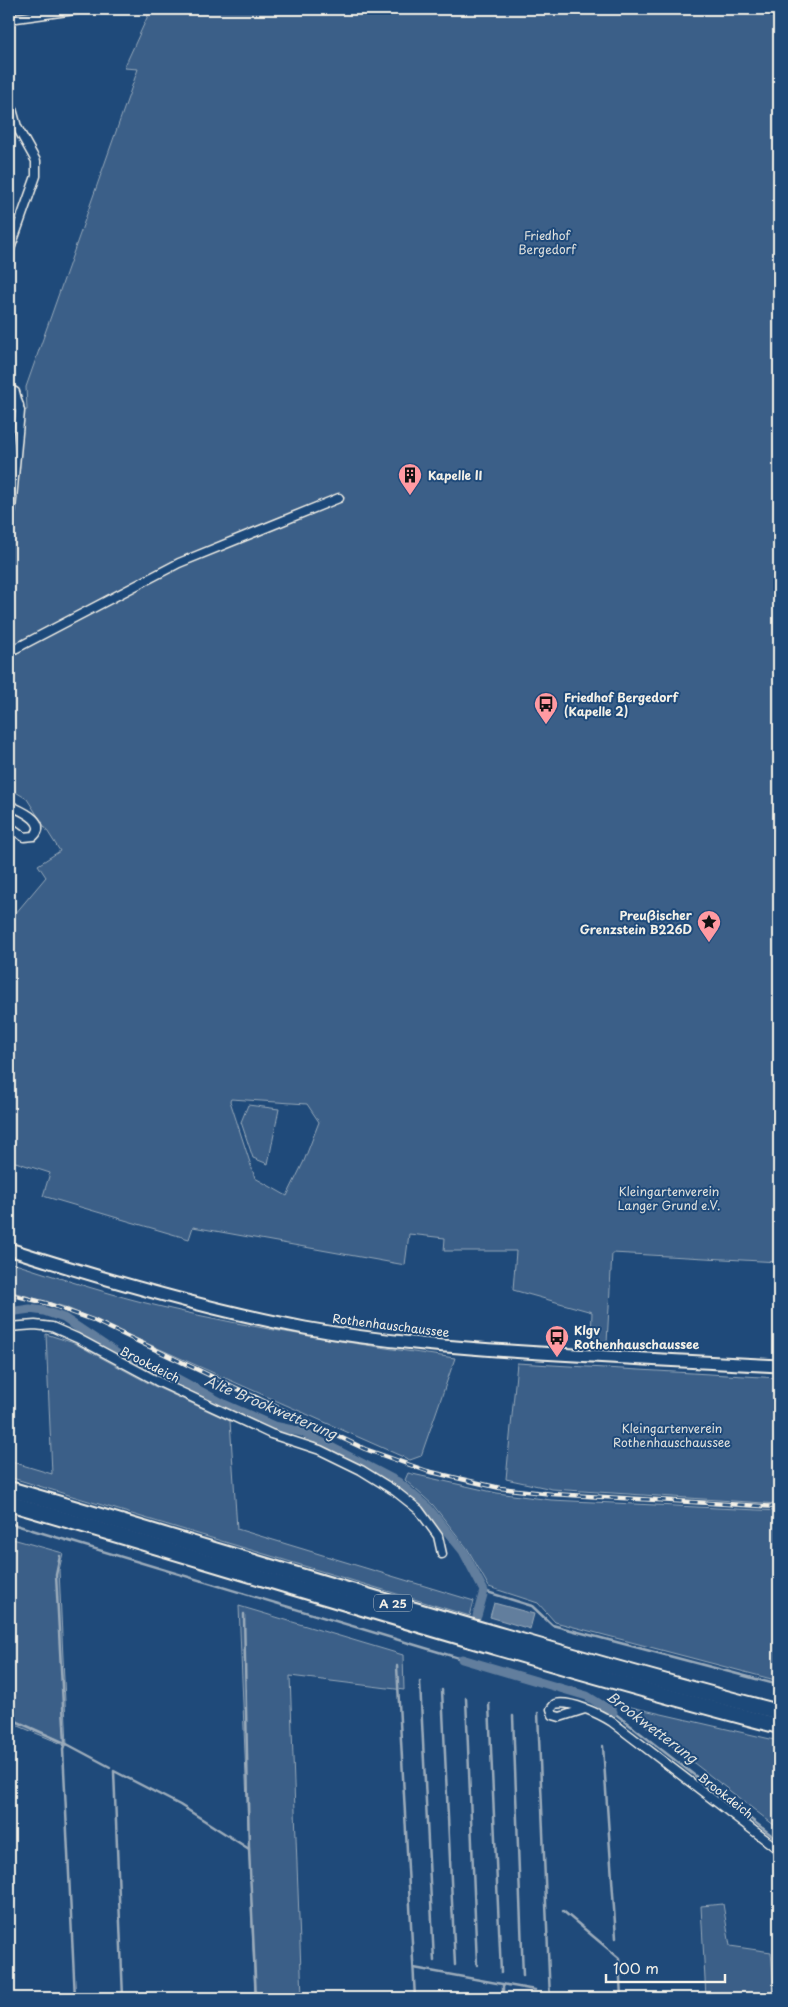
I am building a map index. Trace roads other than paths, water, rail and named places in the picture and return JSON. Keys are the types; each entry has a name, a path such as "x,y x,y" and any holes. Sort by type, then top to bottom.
{"highway":[{"name":"A 25","path":"9,1488 496,1635 640,1676 779,1712"},
{"name":"A 25","path":"9,1502 494,1648 779,1726"}],"main road":[{"name":"Rothenhauschaussee","path":"9,1249 154,1292 307,1328 389,1340 479,1349 779,1366"}],"street":[{"path":"9,19 82,9"},
{"path":"9,98 17,128 36,161 36,176 9,252"},
{"path":"9,389 15,392 19,405 9,532"},
{"path":"9,408 19,405"},
{"path":"9,652 178,563 339,498"},
{"path":"9,805 28,814 36,822 38,830 34,836 24,837 9,826"},
{"name":"Brookdeich","path":"9,1327 35,1325 52,1327 77,1338 157,1381 271,1434 320,1450 361,1470 395,1491 419,1510 438,1536 442,1554"},
{"name":"Brookdeich","path":"585,1709 600,1714 612,1722 779,1850"}],"waterway":[{"name":"Alte Brookwetterung","path":"9,1312 30,1309 44,1311 64,1318 122,1357 142,1368 176,1378 224,1404 274,1426 302,1432 398,1482 429,1509 463,1551 484,1591 477,1616"},
{"path":"9,1523 462,1659"},
{"path":"60,1556 56,1575 75,1998"},
{"path":"484,1591 532,1606 552,1625 779,1685"},
{"path":"244,1614 249,1849 256,1998"},
{"name":"Brookwetterung","path":"462,1659 587,1696 613,1712"},
{"path":"397,1666 415,1998"},
{"path":"420,1682 434,1961"},
{"path":"442,1690 455,1965"},
{"path":"466,1698 477,1965"},
{"path":"489,1704 501,1973"},
{"name":"Brookwetterung","path":"613,1712 779,1841"},
{"path":"538,1713 550,1998"},
{"path":"513,1716 523,1976"},
{"path":"9,1718 65,1743 110,1767"},
{"path":"603,1746 616,1938"},
{"path":"123,1998 114,1771 180,1805 249,1849"},
{"path":"563,1911 619,1958 621,1998"},
{"path":"414,1968 535,1990"},
{"path":"503,1984 503,1998"}],"railway":[{"path":"9,1294 46,1303 93,1320 365,1449 427,1471 500,1488 552,1494 779,1507"}],"place":[{"name":"Kapelle II","path":"410,496"},
{"name":"Friedhof Bergedorf (Kapelle 2)","path":"546,725"},
{"name":"Preußischer Grenzstein B226D","path":"709,943"},
{"name":"Klgv Rothenhauschaussee","path":"557,1358"}],"park label":[{"name":"Friedhof Bergedorf","path":"547,242"},
{"name":"Kleingartenverein Langer Grund e.V.","path":"669,1198"},
{"name":"Kleingartenverein Rothenhauschaussee","path":"672,1435"}]}
